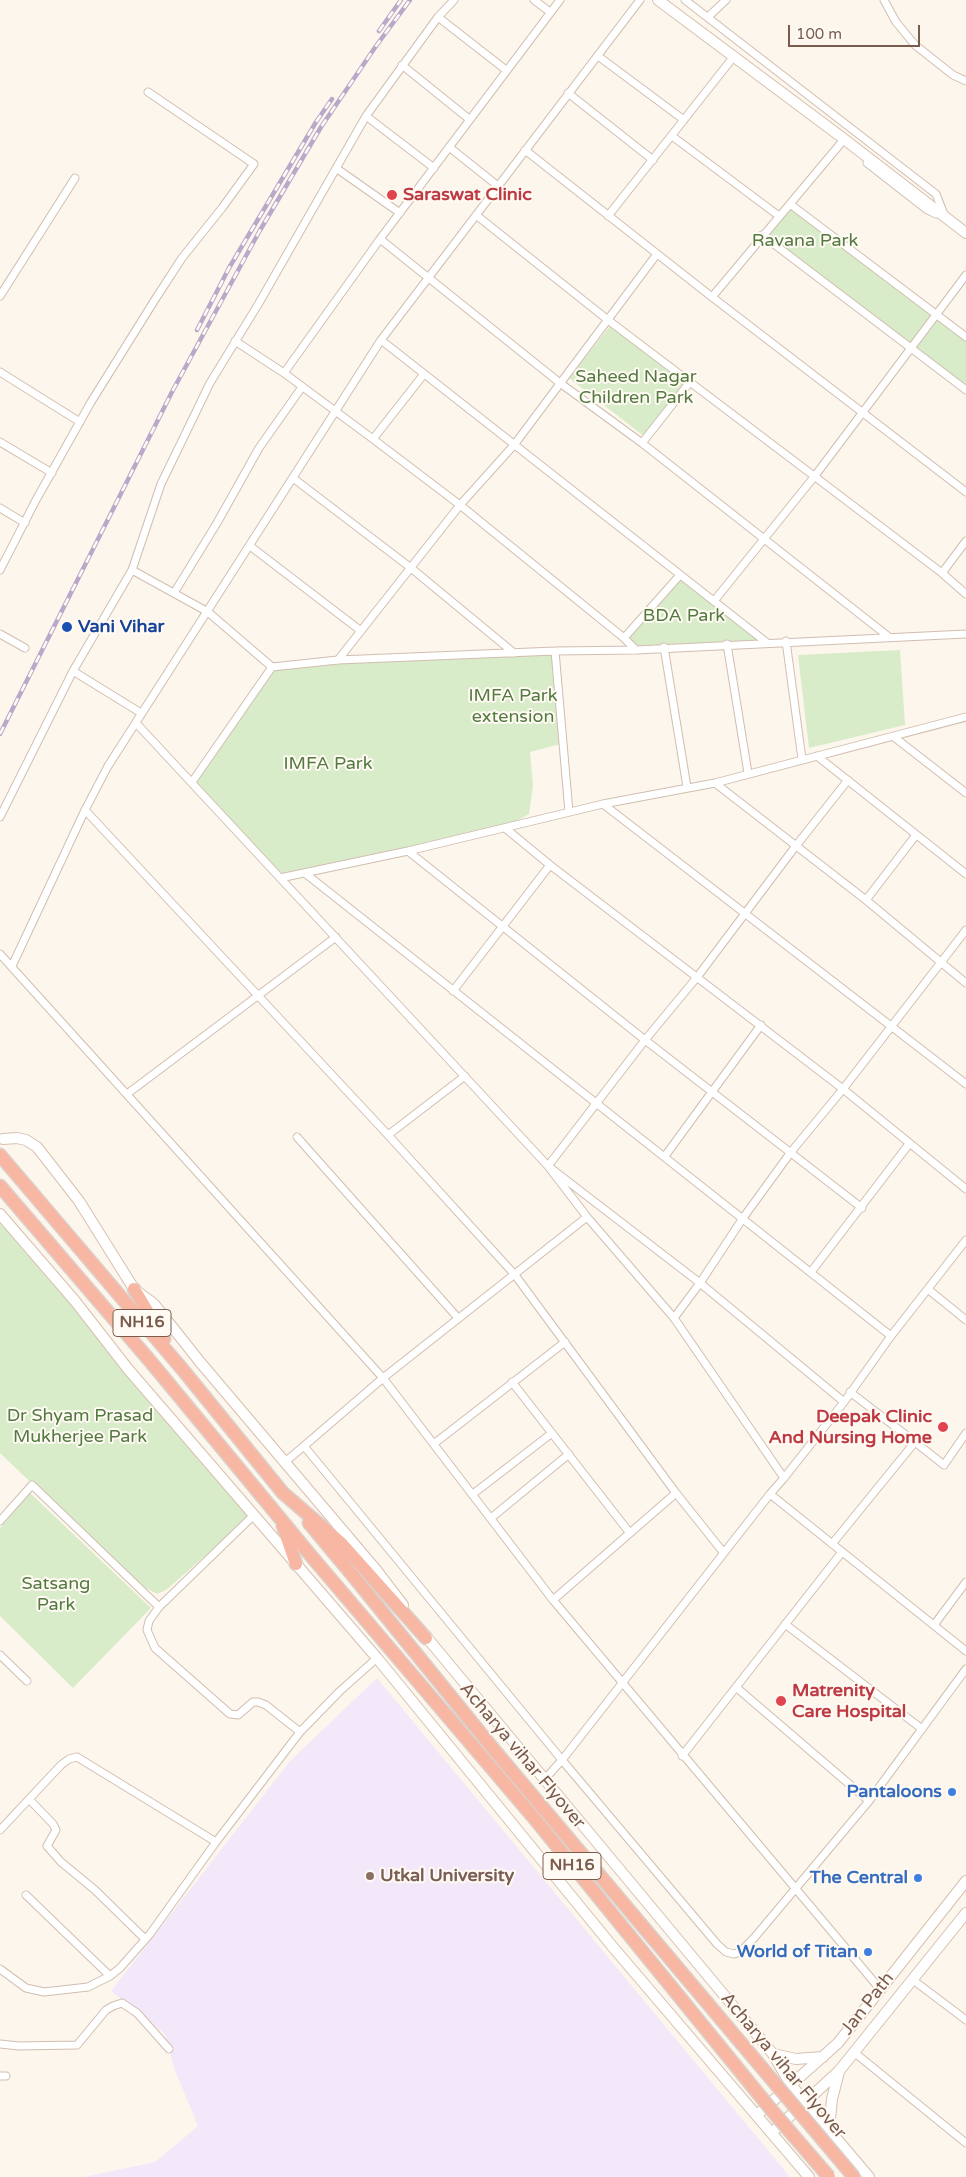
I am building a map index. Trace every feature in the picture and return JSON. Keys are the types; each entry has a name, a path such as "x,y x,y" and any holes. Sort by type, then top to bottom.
{"highway":[{"name":"NH16","path":"0,1155 183,1370 283,1493"},
{"name":"NH16","path":"0,1186 150,1361 280,1519"},
{"path":"134,1290 183,1370"},
{"path":"283,1493 341,1543 426,1638"},
{"name":"Acharya vihar Flyover","path":"283,1493 447,1694 854,2177"},
{"path":"280,1519 296,1564"},
{"name":"Acharya vihar Flyover","path":"280,1519 534,1818 829,2177"}],"street":[{"path":"0,817 73,671 132,570 161,484 210,382 366,116 402,65 454,0"},
{"path":"534,0 550,12"},
{"path":"284,373 380,239 560,0"},
{"path":"12,966 85,810 108,766 381,340 640,0"},
{"path":"651,0 926,209 946,218"},
{"path":"658,0 966,233"},
{"path":"685,0 936,194 946,218"},
{"path":"708,17 726,0"},
{"path":"884,0 896,22 915,44 953,75 966,81"},
{"path":"438,18 506,70"},
{"path":"598,56 684,120"},
{"path":"608,216 730,60"},
{"path":"402,65 469,119"},
{"path":"0,570 80,422 182,258 254,164 148,92"},
{"path":"568,93 653,160"},
{"path":"366,116 434,168"},
{"path":"672,136 779,216"},
{"path":"712,297 841,143"},
{"path":"449,147 498,186"},
{"path":"525,150 712,297 966,492"},
{"path":"336,168 400,213"},
{"path":"0,296 75,178"},
{"path":"790,204 966,337"},
{"path":"476,215 608,320 942,573 966,594"},
{"path":"762,235 966,390"},
{"path":"380,239 560,383 642,443 763,540 889,637"},
{"path":"338,660 460,505 514,444 657,254"},
{"path":"714,601 814,477 966,275"},
{"path":"381,340 766,642"},
{"path":"235,341 284,373 460,505 624,638 636,650"},
{"path":"0,372 80,422"},
{"path":"373,439 424,374"},
{"path":"642,443 690,382"},
{"path":"174,594 217,524 259,448 302,387"},
{"path":"0,442 52,473"},
{"path":"293,478 410,568 514,653"},
{"path":"0,508 25,522"},
{"path":"942,573 966,542"},
{"path":"250,546 361,631"},
{"path":"132,570 208,612 272,667 338,660 555,651 636,650 786,641 966,634"},
{"path":"624,638 680,575"},
{"path":"0,634 26,648"},
{"path":"786,641 802,759"},
{"path":"727,644 748,773"},
{"path":"664,647 687,787"},
{"path":"555,651 570,812"},
{"path":"192,782 272,667"},
{"path":"73,671 141,713"},
{"path":"280,878 408,851 603,804 715,783 966,717"},
{"path":"136,723 548,1166 587,1217 674,1318 784,1478"},
{"path":"894,737 966,793"},
{"path":"817,756 966,874"},
{"path":"548,1166 645,1040 698,976 848,780"},
{"path":"715,783 795,847 866,900 966,983"},
{"path":"603,804 966,1084"},
{"path":"85,810 388,1135 514,1275 676,1493 723,1552"},
{"path":"505,828 550,865 698,976 843,1089 966,1189"},
{"path":"866,900 916,835"},
{"path":"408,851 645,1040 862,1208"},
{"path":"453,991 550,865"},
{"path":"306,874 891,1336"},
{"path":"674,1318 791,1152 843,1089 966,930"},
{"path":"128,1094 336,937"},
{"path":"0,954 383,1378 435,1443 553,1600 682,1756 880,1989"},
{"path":"665,1156 761,1025"},
{"path":"388,1135 465,1076"},
{"path":"297,1137 458,1318"},
{"path":"3,1139 17,1138 26,1140 37,1147 79,1201 134,1290 154,1304 200,1362 389,1586 426,1638 773,2054 791,2085 869,2177"},
{"path":"811,1272 862,1208 909,1144"},
{"path":"548,1166 700,1283 844,1402"},
{"path":"0,1214 75,1301 128,1369 377,1658 612,1946 809,2177"},
{"path":"284,1462 383,1378 587,1217"},
{"path":"544,1780 562,1760 723,1552 844,1402 891,1336 929,1290 966,1240"},
{"path":"929,1290 966,1320"},
{"path":"435,1443 564,1342"},
{"path":"512,1382 630,1532"},
{"path":"850,1392 944,1465 966,1433"},
{"path":"473,1494 552,1433"},
{"path":"832,1544 915,1442"},
{"path":"304,1446 562,1760 726,1952 734,1954 746,1947 796,1889 869,1801 966,1669"},
{"path":"491,1518 569,1454"},
{"path":"0,1521 32,1485 159,1607"},
{"path":"553,1600 676,1493"},
{"path":"770,1494 966,1651"},
{"path":"254,1516 159,1607 149,1620 147,1630 155,1648 230,1714 238,1715 253,1702 263,1703 300,1732"},
{"path":"682,1756 842,1552"},
{"path":"934,1626 966,1582"},
{"path":"785,1624 922,1729"},
{"path":"0,1655 27,1682"},
{"path":"0,1969 26,1988 44,1992 88,1986 110,1976 146,1940 216,1842 300,1732 340,1691 377,1658"},
{"path":"737,1688 869,1801"},
{"path":"0,1830 61,1765 77,1757 216,1842"},
{"path":"29,1799 53,1824 56,1830 47,1846 61,1862 95,1890 146,1940"},
{"name":"Jan Path","path":"757,2115 838,2042 966,1881"},
{"path":"26,1895 110,1976"},
{"name":"Jan Path","path":"772,2132 839,2071 966,1914"},
{"path":"913,1980 966,2020"},
{"path":"0,2044 19,2046 77,2045 106,2010 122,2003 137,2013 169,2049"},
{"path":"855,2053 966,2143"},
{"path":"773,2054 796,2059 823,2057"},
{"path":"829,2129 832,2099 839,2071"}],"shaded area":[{"name":"Utkal University","path":"377,1678 790,2177 84,2177 155,2162 198,2126 174,2068 165,2034 111,1991 290,1761"}],"green space":[{"name":"Ravana Park","path":"790,203 966,335 966,390 762,235"},
{"name":"Saheed Nagar Children Park","path":"610,326 687,384 645,437 569,378"},
{"name":"BDA Park","path":"680,575 766,642 636,650 624,638"},
{"path":"900,650 905,725 809,748 798,655"},
{"name":"IMFA Park","path":"555,651 564,743 530,752 533,787 529,814 505,828 280,878 192,782 272,667"},
{"name":"Dr Shyam Prasad Mukherjee Park","path":"0,1218 252,1515 166,1590 157,1594 135,1582 0,1453"},
{"name":"Satsang Park","path":"30,1493 151,1608 73,1688 0,1616 0,1528"}],"railway":[{"path":"379,31 401,0"},
{"path":"0,734 173,390 259,232 321,127 410,0"},
{"path":"197,330 229,268 316,122 332,99"}],"place":[{"name":"Saraswat Clinic","path":"392,195"},
{"name":"Vani Vihar","path":"67,627"},
{"name":"Deepak Clinic And Nursing Home","path":"943,1427"},
{"name":"Matrenity Care Hospital","path":"781,1701"},
{"name":"Pantaloons","path":"952,1792"},
{"name":"Utkal University","path":"370,1876"},
{"name":"The Central","path":"918,1878"},
{"name":"World of Titan","path":"868,1952"}],"park label":[{"name":"IMFA Park extension","path":"513,706"}]}
